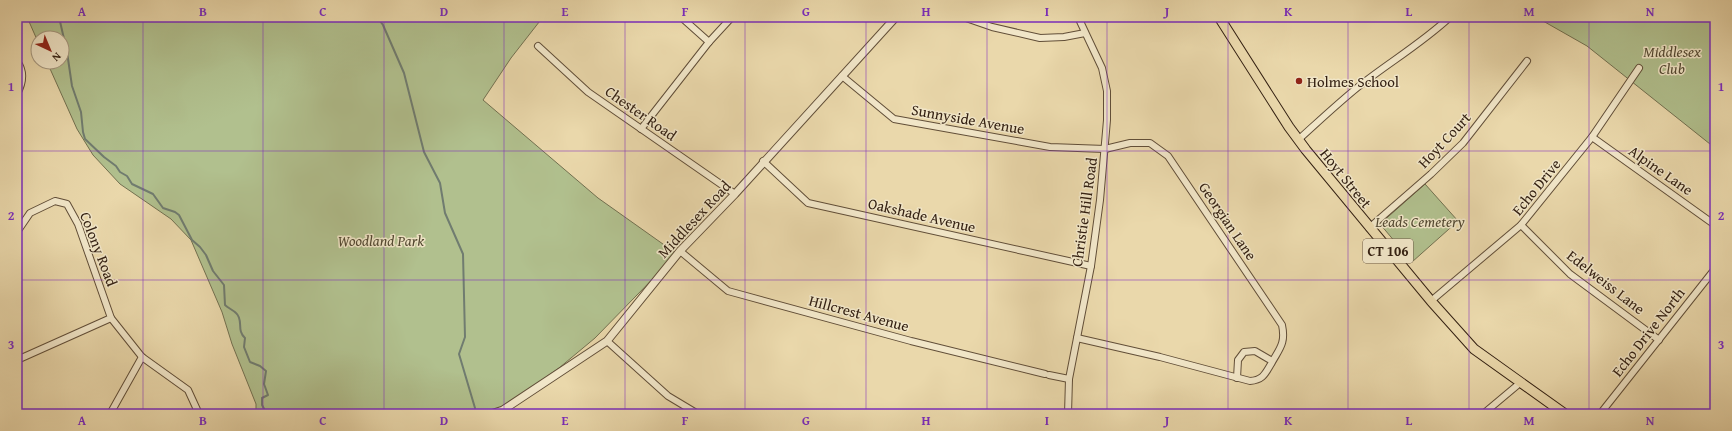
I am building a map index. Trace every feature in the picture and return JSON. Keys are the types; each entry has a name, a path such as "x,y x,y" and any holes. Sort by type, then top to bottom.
{"main road":[{"name":"Hoyt Street","path":"1219,17 1298,140 1369,228 1431,301 1474,349 1565,414"}],"street":[{"path":"681,17 709,42"},
{"path":"641,129 709,42 732,17"},
{"name":"Middlesex Road","path":"491,414 505,412 607,341 680,251 735,194 763,161 896,17"},
{"path":"963,17 992,27 1040,38 1064,37 1085,33"},
{"name":"Christie Hill Road","path":"1068,414 1069,379 1090,266 1105,149 1107,91 1102,68 1078,17"},
{"path":"1298,140 1358,87 1435,31 1450,17"},
{"name":"Chester Road","path":"538,46 588,92 735,194"},
{"path":"17,61 23,73 22,84 17,94"},
{"name":"Hoyt Court","path":"1369,228 1431,174 1463,143 1527,61"},
{"name":"Echo Drive","path":"1431,301 1522,225 1592,137 1639,68"},
{"name":"Sunnyside Avenue","path":"842,76 894,119 1050,147 1105,149"},
{"name":"Alpine Lane","path":"1592,137 1715,225"},
{"name":"Georgian Lane","path":"1076,338 1160,357 1250,382 1264,377 1281,348 1284,338 1282,326 1168,156 1150,143 1130,143 1105,149"},
{"name":"Oakshade Avenue","path":"763,161 808,203 1090,266"},
{"name":"Colony Road","path":"17,232 30,213 55,201 68,204 78,224 111,318 142,357 188,390 199,414"},
{"name":"Edelweiss Lane","path":"1522,225 1570,274 1659,340"},
{"name":"Hillcrest Avenue","path":"680,251 728,292 911,341 1069,379"},
{"name":"Echo Drive North","path":"1600,414 1714,270 1715,265"},
{"path":"17,360 111,318"},
{"path":"607,341 668,396 698,414"},
{"path":"1237,378 1238,360 1244,352 1255,351 1272,361"},
{"path":"110,414 142,357"},
{"path":"1483,414 1520,383"}],"green space":[{"name":"Woodland Park","path":"27,17 543,17 511,58 483,100 598,198 677,254 595,338 559,368 502,407 483,414 256,414 256,404 232,344 222,312 191,240 171,219 120,184 93,155 77,129 51,70 70,70 70,30 33,30"},
{"name":"Middlesex Club","path":"1536,17 1715,17 1715,148 1587,46"},
{"name":"Leads Cemetery","path":"1425,184 1458,221 1412,262 1380,224"}],"waterway":[{"path":"59,17 67,52 72,86 81,112 85,139 116,166 120,172 127,176 132,184 153,194 163,208 179,215 192,240 206,255 213,271 224,285 225,305 235,312 240,319 241,332 245,338 244,347 250,362 260,366 266,371 264,384 268,395 262,398 262,405 267,414"},
{"path":"377,17 383,25 404,73 424,152 440,183 445,213 463,254 465,337 459,354 475,408"}],"place":[{"name":"Holmes School","path":"1299,81"}]}
